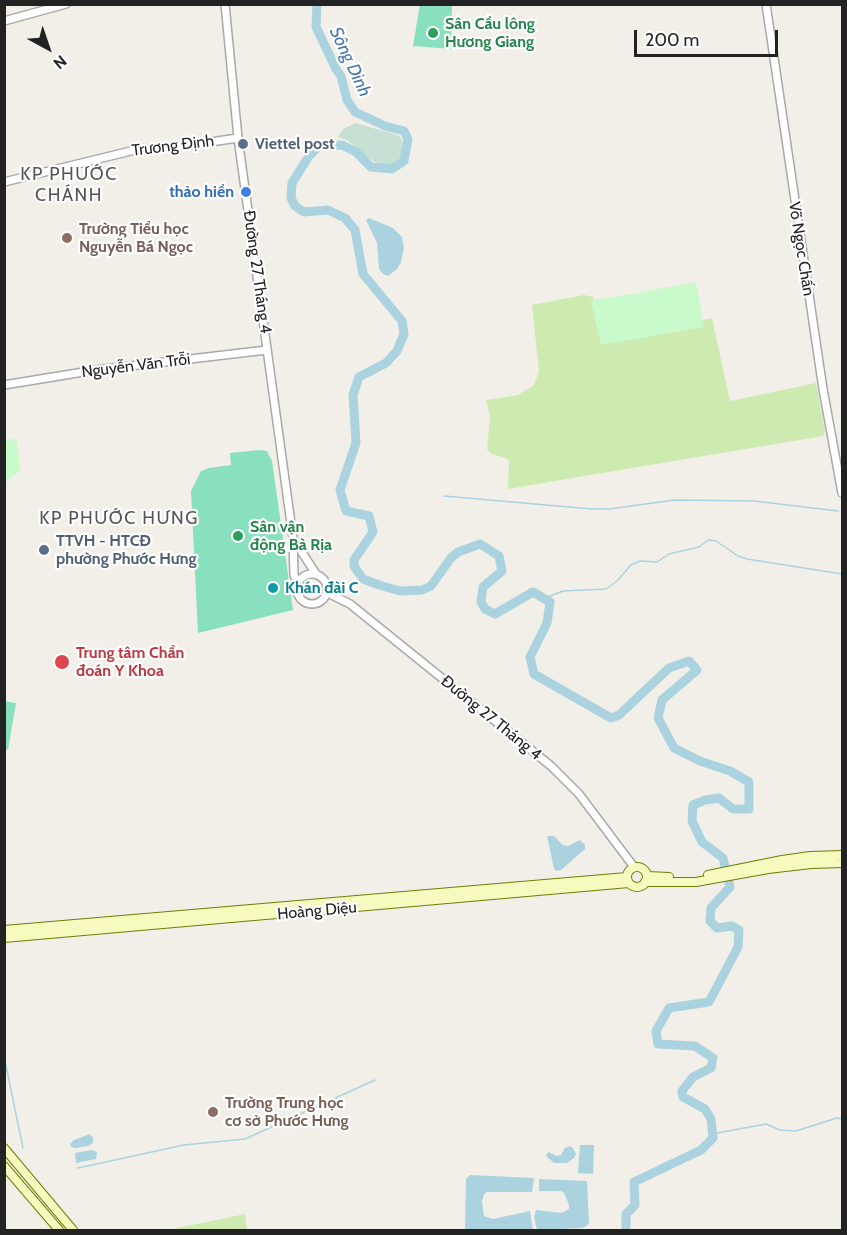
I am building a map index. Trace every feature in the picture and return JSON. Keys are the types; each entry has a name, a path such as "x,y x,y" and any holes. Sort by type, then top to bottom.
{"main road":[{"path":"646,879 642,869 634,867 629,871 628,880 637,886 646,879 687,882 810,856 843,855"},
{"path":"752,869 843,863"},
{"name":"Hoàng Diệu","path":"4,930 102,925 628,880"},
{"name":"Hoàng Diệu","path":"4,938 102,925"},
{"path":"4,1148 73,1230"},
{"path":"4,1166 59,1230"}],"street":[{"path":"4,21 66,4"},
{"name":"Đường 27 Tháng 4","path":"225,4 238,138 293,538 293,571 298,583"},
{"name":"Võ Ngọc Chấn","path":"766,4 821,378 843,493"},
{"name":"Trương Định","path":"4,182 123,152 238,138"},
{"name":"Nguyễn Văn Trỗi","path":"4,385 96,370 267,350"},
{"name":"Đường 27 Tháng 4","path":"293,538 316,574"},
{"path":"316,574 326,583 326,592 321,601 309,604 300,598 298,583 304,576 316,574"},
{"name":"Đường 27 Tháng 4","path":"326,592 350,604 557,772 579,794 634,867"}],"green space":[{"name":"Sân Cầu lông Hương Giang","path":"420,4 452,5 451,49 413,46"},
{"path":"355,123 398,135 402,140 404,154 400,161 392,166 379,164 347,140 338,137 343,129"},
{"path":"696,282 704,327 601,345 591,301"},
{"path":"584,295 593,297 602,339 712,318 730,401 816,383 825,432 823,436 508,489 509,461 492,454 487,449 490,417 486,400 518,395 534,385 539,371 532,305"},
{"path":"13,438 17,441 20,470 5,483 5,442"},
{"name":"Sân vận động Bà Rịa","path":"267,451 272,461 293,610 198,633 191,491 201,471 231,465 230,453"},
{"path":"4,701 16,703 8,750 5,749"},
{"path":"245,1214 247,1230 168,1230"}],"water":[{"path":"369,218 393,228 402,237 404,248 401,262 397,269 388,276 379,269 377,243 366,220"},
{"path":"547,836 554,836 563,845 568,846 580,840 585,845 585,849 561,870 556,871"},
{"path":"90,1134 93,1143 88,1146 71,1147 70,1144 74,1140"},
{"path":"580,1145 594,1145 593,1174 578,1173"},
{"path":"570,1146 576,1154 567,1163 554,1163 546,1156 548,1152 557,1156 561,1155 565,1148"},
{"path":"91,1150 97,1152 96,1159 76,1163 75,1153"},
{"path":"470,1175 534,1178 532,1192 487,1192 482,1202 484,1216 493,1219 530,1211 533,1230 465,1230 466,1179"},
{"path":"539,1179 587,1181 589,1224 583,1228 537,1230 534,1217 536,1210 562,1213 569,1209 564,1193 561,1191 539,1191"}],"waterway":[{"name":"Sông Dinh","path":"317,4 316,27 341,76 347,100 355,112 385,126 404,131 408,139 404,161 392,169 371,167 356,152 342,145 319,146 309,156 292,183 291,198 295,206 304,212 328,210 345,218 355,230 363,274 402,321 404,334 397,351 386,363 359,377 353,395 356,443 340,490 346,511 369,516 373,532 354,560 354,566 363,579 379,585 400,591 422,590 431,586 458,552 480,544 499,556 502,571 483,587 481,602 485,609 495,614 533,592 550,602 547,623 530,657 534,674 611,718 619,715 669,668 689,661 697,670 662,700 658,718 674,748 700,761 730,771 749,782 749,809 733,809 719,798 693,805 692,821 702,842 723,858 730,887 711,908 710,921 717,928 732,926 739,930 738,947 709,1002 669,1008 656,1031 658,1044 695,1046 713,1058 711,1068 693,1077 682,1091 683,1097 705,1109 711,1119 713,1138 701,1150 634,1182 635,1205 626,1214 626,1230"},
{"path":"444,496 592,509 609,509 675,500 754,501 838,511"},
{"path":"545,598 563,591 606,589 617,581 631,565 640,561 657,562 669,554 699,547 708,540 716,541 738,556 747,559 842,574"},
{"path":"4,1056 23,1148"},
{"path":"78,1168 184,1145 245,1139 375,1080"},
{"path":"712,1134 766,1124 780,1130 796,1131 837,1118 842,1119"}],"place":[{"name":"Sân Cầu lông Hương Giang","path":"433,33"},
{"name":"Viettel post","path":"243,144"},
{"name":"thảo hiền","path":"246,192"},
{"name":"Trường Tiểu học Nguyễn Bá Ngọc","path":"67,238"},
{"name":"Sân vận động Bà Rịa","path":"238,536"},
{"name":"TTVH - HTCĐ phường Phước Hưng","path":"44,550"},
{"name":"Khán đài C","path":"273,588"},
{"name":"Trung tâm Chẩn đoán Y Khoa","path":"62,662"},
{"name":"Trường Trung học cơ sở Phước Hưng","path":"213,1112"}],"district":[{"name":"KP PHƯỚC CHÁNH","path":"69,186"},
{"name":"KP PHƯỚC HƯNG","path":"119,519"}]}
